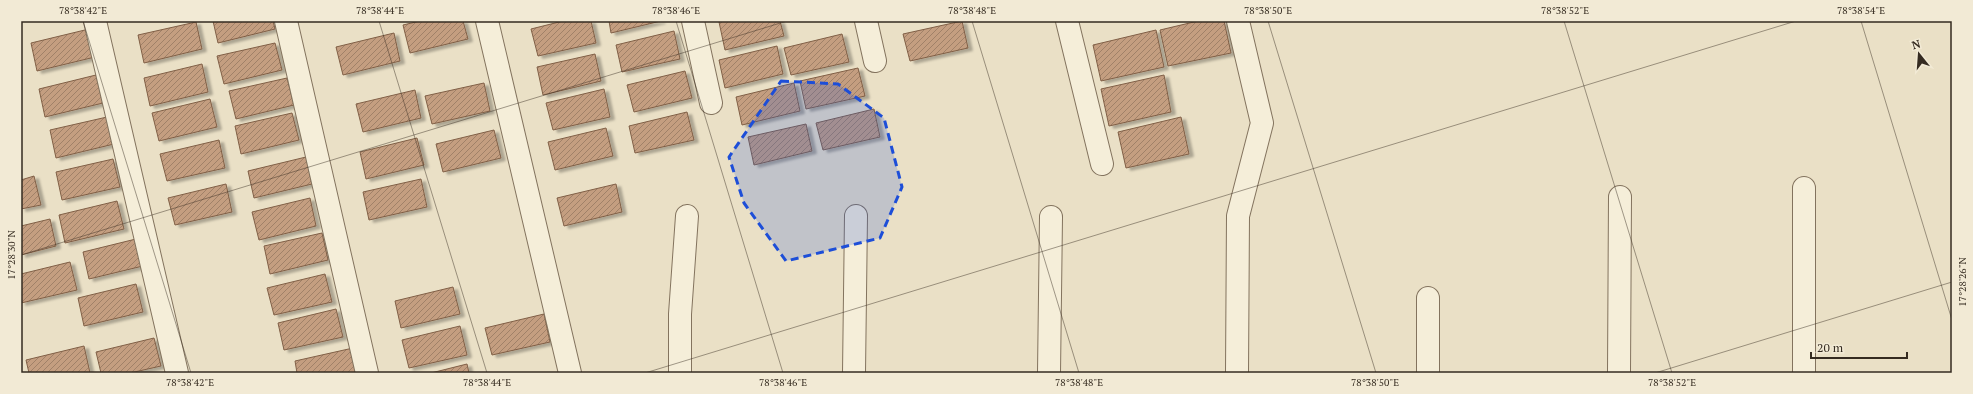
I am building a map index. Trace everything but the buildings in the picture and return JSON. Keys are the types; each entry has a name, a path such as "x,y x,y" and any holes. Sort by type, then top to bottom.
{"street":[{"path":"95,21 177,373"},
{"path":"286,21 367,373"},
{"path":"487,21 570,373"},
{"path":"693,21 711,103"},
{"path":"866,21 875,61"},
{"path":"1067,21 1102,164"},
{"path":"1237,373 1238,216 1262,123 1238,21"},
{"path":"1804,188 1804,373"},
{"path":"1619,373 1620,197"},
{"path":"680,373 680,314 687,216"},
{"path":"854,373 856,216"},
{"path":"1049,373 1051,217"},
{"path":"1428,298 1428,373"}],"highlighted area":[{"path":"781,81 838,84 884,118 902,187 880,238 786,261 744,203 729,157"}]}
